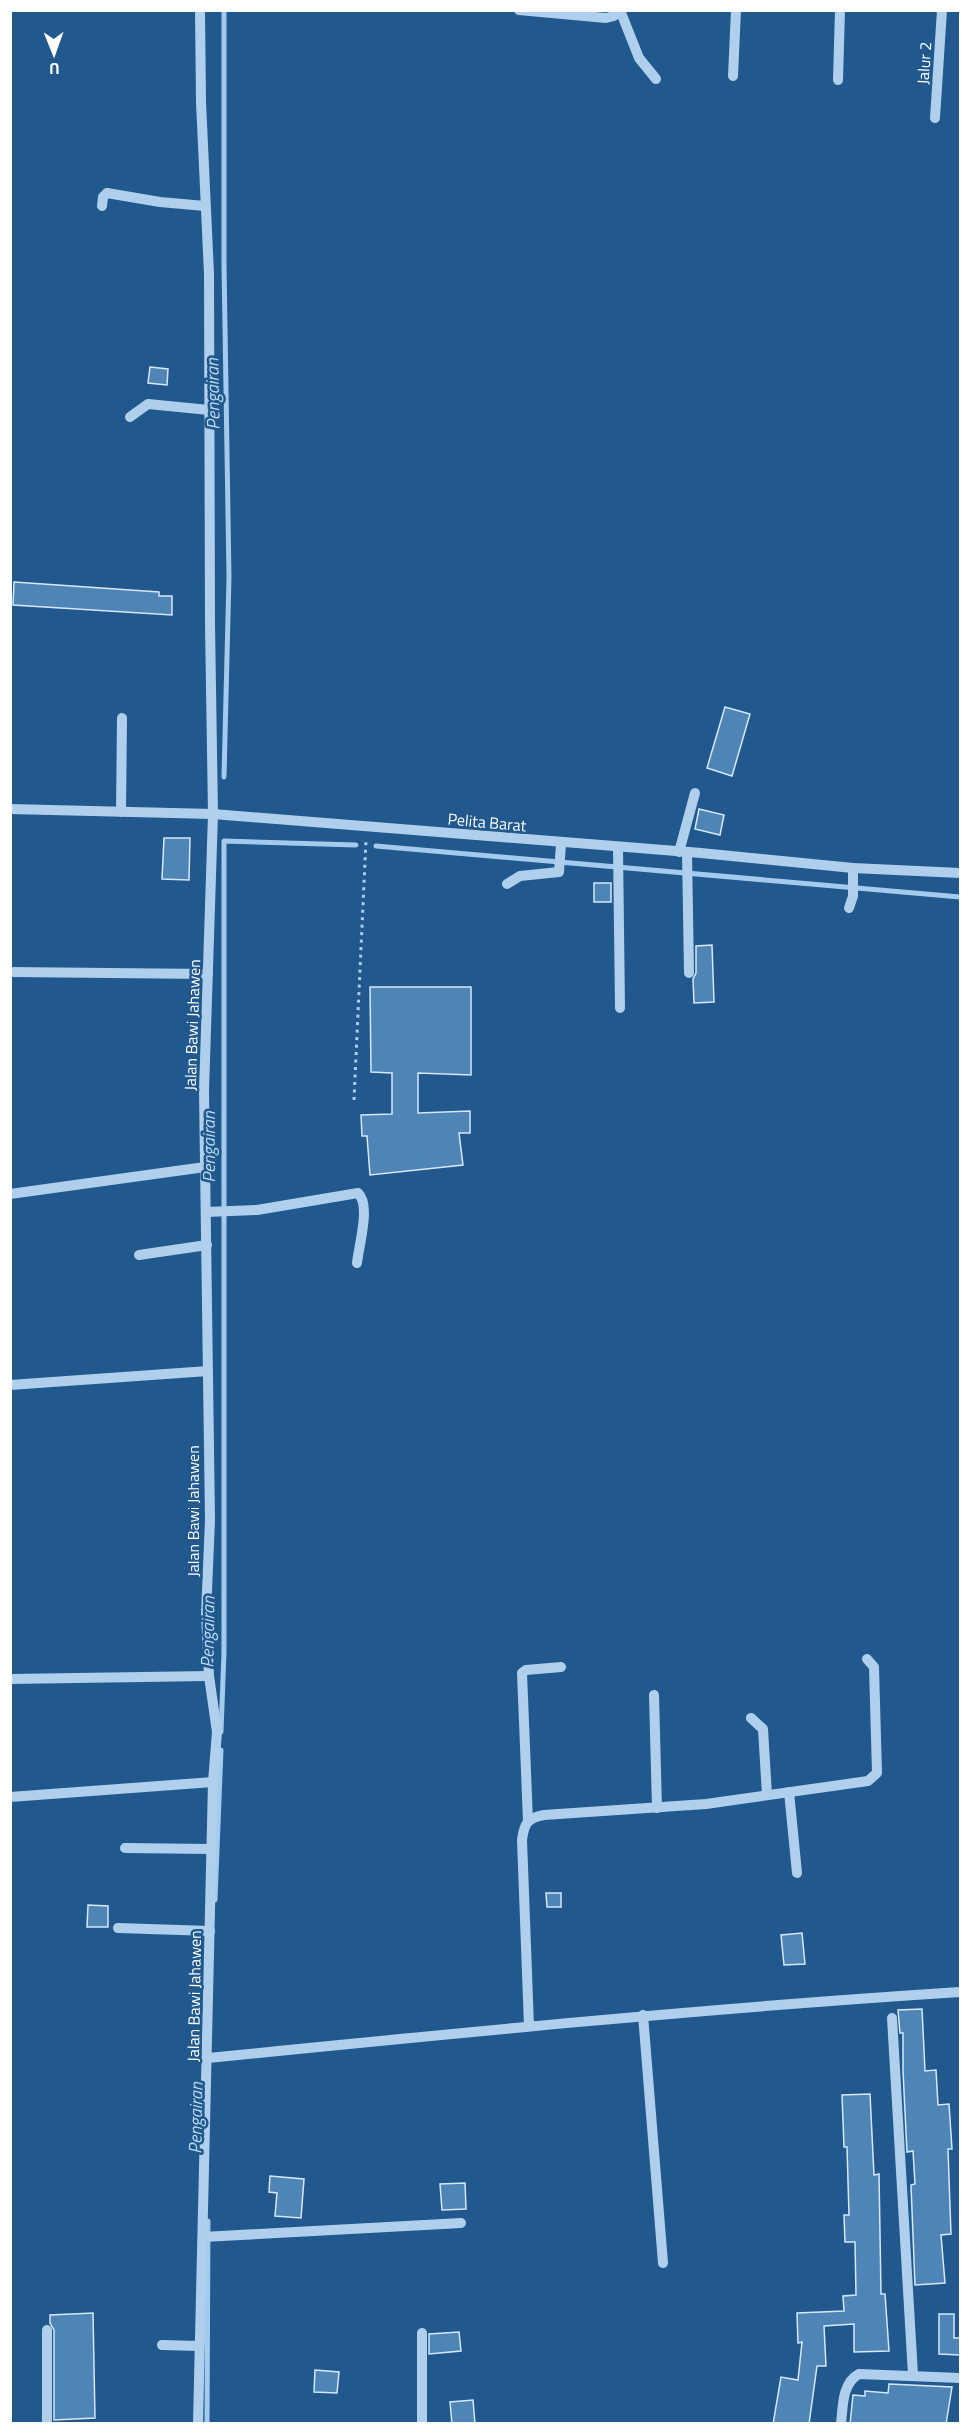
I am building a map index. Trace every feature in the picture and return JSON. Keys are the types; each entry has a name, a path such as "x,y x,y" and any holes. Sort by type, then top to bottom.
{"street":[{"name":"Jalan Bawi Jahawen","path":"198,2424 213,1782 217,1732 209,1676 206,1614 210,1520 205,1167 213,814 209,274 200,10"},
{"path":"519,10 606,18 614,16 619,10 639,58 656,79"},
{"path":"733,76 736,10"},
{"path":"838,80 840,10"},
{"name":"Jalur 2","path":"935,118 942,10"},
{"path":"102,207 103,197 107,193 160,202 205,206"},
{"path":"130,417 148,404 209,410"},
{"path":"121,812 122,718"},
{"path":"689,974 683,852 694,793"},
{"name":"Pelita Barat","path":"10,809 213,814 853,868 960,873"},
{"path":"507,884 520,876 559,872 561,844"},
{"path":"618,848 620,1008"},
{"path":"849,908 853,896 853,868"},
{"path":"10,972 208,974"},
{"path":"10,1194 205,1167"},
{"path":"206,1212 257,1210 358,1192 364,1198 365,1208 357,1263"},
{"path":"139,1255 207,1245"},
{"path":"10,1385 208,1371"},
{"path":"528,1821 533,1817 544,1815 657,1808 868,1781 877,1773 874,1667 867,1659"},
{"path":"529,2026 522,1840 528,1821 522,1673 526,1670 561,1667"},
{"path":"10,1678 209,1676"},
{"path":"654,1695 657,1808"},
{"path":"752,1718 759,1723 762,1729 767,1795"},
{"path":"10,1797 213,1782"},
{"path":"789,1792 797,1873"},
{"path":"124,1848 212,1850"},
{"path":"118,1928 210,1930"},
{"path":"208,2058 643,2015 960,1992"},
{"path":"643,2015 663,2262"},
{"path":"892,2018 913,2376"},
{"path":"203,2236 461,2223"},
{"path":"47,2330 47,2424"},
{"path":"422,2333 422,2424"},
{"path":"162,2345 199,2346"},
{"path":"841,2424 846,2387 851,2378 859,2374 960,2378"}],"path":[{"path":"354,1100 366,826"}],"building":[{"path":"150,367 168,369 167,385 148,383"},
{"path":"14,582 159,592 159,596 172,596 172,615 13,605"},
{"path":"725,707 750,714 732,776 707,768"},
{"path":"699,809 724,815 720,835 695,829"},
{"path":"164,838 190,838 189,880 162,879"},
{"path":"594,883 611,883 611,902 594,902"},
{"path":"712,945 714,1002 694,1003 693,979 696,973 696,946"},
{"path":"370,987 471,987 471,1075 418,1073 418,1113 470,1111 470,1133 459,1133 463,1165 370,1175 367,1136 362,1136 361,1115 392,1114 392,1073 371,1072"},
{"path":"546,1893 561,1893 561,1907 547,1907"},
{"path":"88,1905 108,1906 108,1927 87,1927"},
{"path":"802,1933 805,1964 784,1965 781,1935"},
{"path":"922,2009 925,2071 936,2070 938,2105 949,2104 952,2149 948,2149 951,2234 941,2235 945,2283 915,2285 911,2185 915,2184 913,2151 907,2152 903,2033 900,2033 898,2010"},
{"path":"870,2094 874,2175 879,2174 881,2294 885,2294 889,2351 854,2352 854,2324 824,2326 826,2366 817,2366 809,2424 773,2424 781,2377 798,2380 802,2342 798,2343 797,2313 844,2311 843,2296 856,2295 855,2242 845,2242 844,2215 849,2215 847,2147 844,2147 842,2095"},
{"path":"270,2176 304,2179 301,2218 275,2216 277,2193 269,2192"},
{"path":"465,2183 466,2209 442,2210 440,2184"},
{"path":"93,2313 95,2418 54,2420 54,2330 50,2323 50,2315"},
{"path":"939,2314 954,2314 954,2338 960,2338 960,2355 939,2354"},
{"path":"459,2332 461,2351 429,2354 429,2334"},
{"path":"315,2370 339,2372 337,2393 314,2392"},
{"path":"889,2384 952,2387 946,2424 850,2424 853,2395 865,2396 865,2391 888,2393"},
{"path":"473,2400 475,2424 452,2424 450,2402"}],"waterway":[{"name":"Pengairan","path":"224,10 224,265 229,577 224,777"},
{"name":"Pengairan","path":"221,1732 224,1652 224,841 356,845"},
{"path":"376,846 960,897"},
{"name":"Pengairan","path":"215,1900 221,1750"},
{"name":"Pengairan","path":"207,2424 208,2221"}]}
